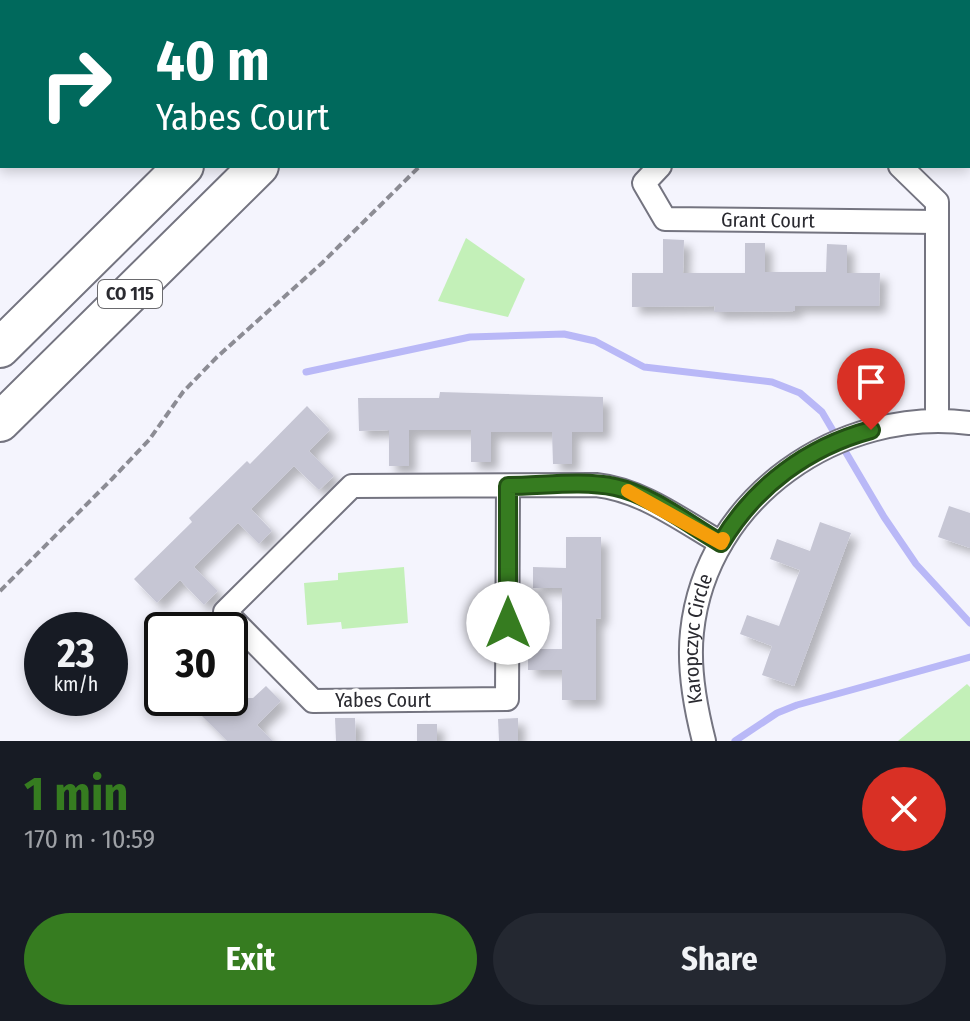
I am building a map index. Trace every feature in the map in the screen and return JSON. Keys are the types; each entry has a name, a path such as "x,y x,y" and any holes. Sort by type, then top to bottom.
{"highway":[{"name":"CO 115","path":"0,348 182,168"},
{"name":"CO 115","path":"0,422 257,168"}],"street":[{"name":"Grant Court","path":"658,168 644,183 665,219 937,222"},
{"path":"902,168 937,202 937,421"},
{"name":"Karopczyc Circle","path":"704,741 692,679 692,629 701,587 730,527 760,493 806,456 856,434 937,421 970,423"},
{"name":"Yabes Court","path":"508,486 507,699 313,701 225,612 352,486 596,485 615,487 641,497 721,543"}],"path":[{"path":"0,591 149,440 183,392 217,357 322,263 418,168"}],"green space":[{"path":"466,238 525,279 508,317 438,301"},
{"path":"404,567 408,623 342,629 341,622 307,625 304,583 338,580 338,573"},
{"path":"967,684 970,687 970,741 898,741"}],"building":[{"path":"663,239 684,240 683,273 745,273 745,243 765,243 765,272 826,272 827,244 847,245 847,273 880,273 879,306 795,306 795,311 714,312 715,306 632,307 632,273 663,273"},
{"path":"440,392 603,397 603,432 572,432 572,464 553,464 552,432 491,432 491,462 471,462 471,430 409,430 409,466 389,466 389,430 359,431 358,398 439,398"},
{"path":"307,406 330,430 309,451 334,476 319,490 294,466 251,509 272,531 259,544 238,523 194,567 218,591 204,605 180,580 157,603 134,579 192,522 189,518 247,461 250,464"},
{"path":"949,506 970,513 970,548 938,537"},
{"path":"820,522 851,533 794,686 762,675 772,646 740,634 747,615 779,626 800,570 770,559 777,539 810,551"},
{"path":"566,537 601,537 601,618 596,619 596,700 562,700 562,670 528,670 528,649 562,649 562,588 533,588 533,567 566,568"},
{"path":"266,686 281,701 257,725 273,741 227,741 202,716 248,716 248,698 253,698"},
{"path":"335,718 355,718 356,741 336,741"},
{"path":"518,718 518,741 499,741 498,719"},
{"path":"417,724 437,724 437,741 417,741"}],"waterway":[{"path":"306,372 470,337 564,334 595,341 644,367 772,382 800,393 822,412 884,517 916,564 970,623"},
{"path":"735,741 777,713 797,705 970,657"}],"slow traffic":[{"path":"628,491 721,543 723,539"}],"route":[{"path":"508,623 508,486 615,487 641,497 721,543 744,510 790,467 824,447 871,430"}]}
